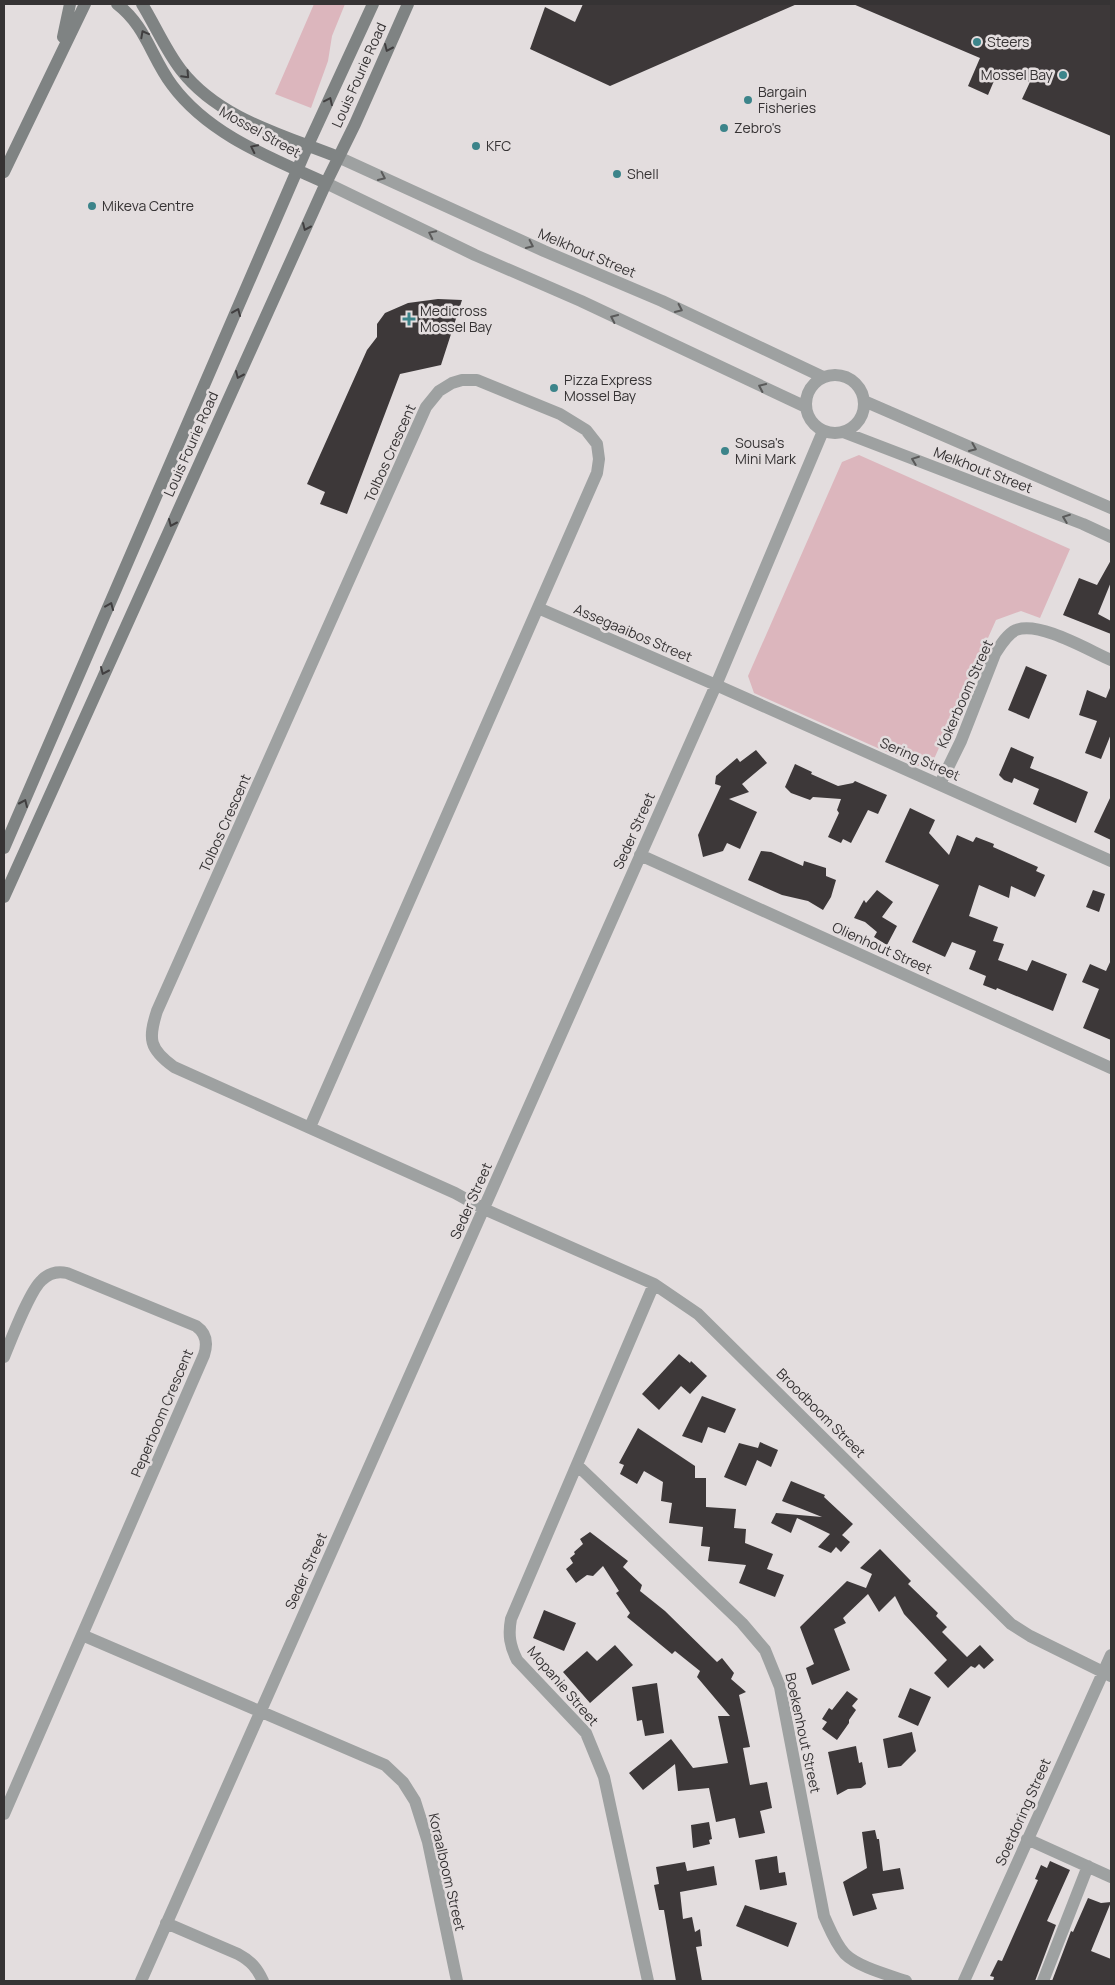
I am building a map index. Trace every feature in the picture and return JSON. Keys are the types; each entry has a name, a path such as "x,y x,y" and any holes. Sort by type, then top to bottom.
{"main road":[{"path":"58,57 70,4"},
{"path":"4,172 85,4"},
{"name":"Mossel Street","path":"117,4 132,16 141,28 164,73 173,86 207,121 238,141 326,183"},
{"name":"Mossel Street","path":"142,4 180,69 217,103 240,118 338,157"},
{"name":"Louis Fourie Road","path":"4,848 308,145 373,4"},
{"name":"Louis Fourie Road","path":"4,897 408,4"}],"street":[{"name":"Melkhout Street","path":"338,157 544,251 662,301 823,377"},
{"path":"326,183 476,255 581,301 806,407"},
{"path":"837,375 847,377 861,391 864,401 863,411 859,420 852,428 843,432 823,431 809,417 806,407 807,397 811,388 823,377 837,375"},
{"name":"Tolbos Crescent","path":"310,1127 597,473 599,459 597,444 586,430 560,414 477,380 462,380 452,383 439,391 426,406 157,1011 150,1037 158,1052 174,1067 455,1193 484,1209"},
{"name":"Melkhout Street","path":"864,401 1111,508"},
{"name":"Seder Street","path":"140,1981 716,685 823,431"},
{"name":"Melkhout Street","path":"843,432 1083,524 1111,537"},
{"name":"Assegaaibos Street","path":"538,608 716,685"},
{"name":"Kokerboom Street","path":"940,784 961,741 995,654 1003,641 1014,630 1030,628 1044,630 1111,660"},
{"name":"Sering Street","path":"716,685 1111,861"},
{"name":"Olienhout Street","path":"640,855 1111,1068"},
{"name":"Broodboom Street","path":"484,1209 654,1284 698,1314 1011,1624 1030,1636 1107,1674"},
{"name":"Peperboom Crescent","path":"4,1357 41,1280 60,1272 67,1273 196,1326 205,1335 206,1349 204,1355 4,1814"},
{"name":"Mopanie Street","path":"648,1981 604,1777 596,1752 586,1733 517,1660 511,1648 508,1635 511,1619 654,1284"},
{"name":"Boekenhout Street","path":"577,1465 742,1623 765,1650 774,1668 780,1687 824,1916 837,1943 846,1955 859,1963 906,1981"},
{"path":"82,1634 260,1711"},
{"name":"Soetdoring Street","path":"964,1981 1027,1839 1107,1674 1111,1655"},
{"name":"Koraalboom Street","path":"260,1711 385,1766 403,1782 415,1801 428,1842 457,1981"},
{"path":"1027,1839 1111,1877"},
{"path":"1042,1981 1088,1866"},
{"path":"166,1923 249,1960 255,1966 263,1981"}],"shaded area":[{"path":"314,4 345,4 332,36 328,61 311,108 275,94"},
{"path":"859,455 1070,549 1040,618 1021,611 996,620 934,759 918,766 754,693 748,676 842,462"}],"building":[{"path":"583,4 797,4 610,86 530,49 545,7 575,22"},
{"name":"Mossel Bay","path":"853,4 1111,4 1111,136 1022,99 1030,82 999,69 988,95 968,86 980,58"},
{"path":"438,299 462,300 441,365 400,374 347,514 320,504 325,492 307,484 367,350 377,337 377,324 385,313 408,303"},
{"path":"1111,560 1111,582 1098,614 1111,621 1111,634 1063,615 1079,578 1097,585"},
{"path":"1026,666 1047,675 1029,719 1008,710"},
{"path":"1110,688 1111,734 1101,759 1085,753 1097,721 1079,715 1087,690 1106,698"},
{"path":"1011,747 1034,757 1030,768 1088,792 1076,823 1033,804 1039,789 1014,778 1012,783 1004,780 999,775"},
{"path":"756,750 767,763 742,784 749,792 729,799 757,812 740,849 727,843 723,851 703,857 698,835 721,786 715,784 716,776 737,758 740,762"},
{"path":"795,764 812,772 811,774 838,786 855,781 887,795 878,814 868,810 851,843 843,839 841,843 828,837 839,813 837,810 841,799 813,797 810,800 791,793 785,787"},
{"path":"1111,796 1111,840 1094,832"},
{"path":"910,808 935,820 929,833 949,855 957,835 973,842 976,837 994,844 993,847 1038,867 1036,871 1045,875 1035,897 1011,886 1009,898 979,885 969,916 998,927 993,941 1004,944 998,960 1027,971 1032,960 1067,974 1053,1011 997,988 996,990 983,985 986,976 969,969 976,951 952,942 945,957 912,942 939,885 885,862"},
{"path":"761,851 771,852 803,866 804,861 826,868 826,876 836,880 831,897 823,910 808,901 782,895 748,880"},
{"path":"877,890 893,902 882,917 897,926 887,945 874,937 877,932 865,922 854,918 864,900 866,903"},
{"path":"1093,890 1105,894 1099,912 1086,907"},
{"path":"1111,960 1111,1040 1083,1028 1099,989 1082,982 1090,964 1106,971"},
{"path":"679,1354 690,1363 691,1361 707,1376 690,1394 681,1386 659,1410 642,1394"},
{"path":"702,1396 736,1409 725,1433 708,1427 702,1443 682,1436"},
{"path":"638,1428 695,1466 695,1478 706,1478 706,1507 736,1509 734,1528 746,1529 745,1543 773,1554 767,1569 784,1575 775,1597 739,1583 746,1565 708,1561 710,1547 701,1546 703,1527 669,1523 672,1503 661,1501 663,1482 644,1471 637,1484 620,1474 624,1465 619,1463"},
{"path":"760,1442 778,1450 771,1467 757,1460 746,1486 724,1477 739,1443 758,1448"},
{"path":"791,1481 825,1495 824,1497 853,1524 842,1535 850,1542 841,1552 836,1547 831,1553 818,1547 830,1534 797,1518 791,1533 771,1523 776,1513 822,1517 782,1501"},
{"path":"590,1532 628,1561 623,1567 642,1585 640,1591 665,1611 717,1662 722,1658 734,1673 731,1679 746,1692 739,1695 750,1747 743,1748 750,1785 767,1782 772,1808 760,1811 765,1833 739,1838 735,1818 716,1822 709,1788 678,1791 675,1764 643,1790 629,1773 671,1739 693,1768 728,1763 718,1716 730,1716 697,1677 700,1671 675,1651 672,1654 627,1617 630,1613 616,1593 619,1591 603,1566 593,1576 587,1575 576,1583 566,1569 573,1563 570,1558 575,1554 574,1552 583,1544 580,1539"},
{"path":"880,1549 911,1581 908,1584 938,1613 936,1616 947,1627 942,1632 967,1657 980,1645 994,1660 984,1669 979,1664 975,1668 971,1666 948,1688 934,1673 947,1660 904,1614 895,1596 879,1612 868,1594 843,1618 846,1623 834,1629 850,1670 812,1685 806,1668 814,1664 800,1627 847,1581 866,1588 872,1574 860,1568"},
{"path":"544,1610 576,1623 564,1651 533,1638"},
{"path":"615,1645 633,1665 590,1703 563,1672 587,1651 597,1661"},
{"path":"657,1683 664,1733 645,1736 642,1720 637,1721 632,1687"},
{"path":"910,1688 931,1697 918,1726 898,1717"},
{"path":"847,1691 858,1699 852,1706 856,1710 837,1740 822,1729 827,1722 822,1719 829,1708 832,1710"},
{"path":"912,1732 916,1751 901,1766 888,1768 883,1739"},
{"path":"856,1746 859,1763 862,1762 866,1784 861,1788 848,1789 837,1795 828,1752"},
{"path":"709,1822 712,1839 709,1840 710,1844 693,1848 691,1825"},
{"path":"875,1830 877,1839 879,1839 883,1871 900,1868 904,1889 872,1894 877,1909 853,1916 843,1882 867,1868 862,1832"},
{"path":"777,1856 779,1873 785,1872 787,1885 760,1890 755,1860"},
{"path":"1050,1861 1070,1870 1047,1921 1056,1925 1035,1981 993,1981 994,1977 990,1976 998,1960 1002,1961 1038,1880 1035,1879 1041,1865 1047,1868"},
{"path":"685,1862 687,1871 714,1866 717,1885 680,1892 683,1919 692,1917 695,1932 700,1929 702,1946 696,1947 702,1981 676,1981 664,1910 659,1910 654,1885 659,1884 656,1867"},
{"path":"1088,1898 1101,1903 1111,1902 1091,1951 1111,1959 1111,1981 1052,1981 1071,1931 1073,1932"},
{"path":"745,1905 797,1923 788,1947 736,1926"}],"place":[{"name":"Steers","path":"977,42"},
{"name":"Mossel Bay","path":"1063,75"},
{"name":"Bargain Fisheries","path":"748,100"},
{"name":"Zebro's","path":"724,128"},
{"name":"KFC","path":"476,146"},
{"name":"Shell","path":"617,174"},
{"name":"Mikeva Centre","path":"92,206"},
{"name":"Medicross Mossel Bay","path":"409,319"},
{"name":"Pizza Express Mossel Bay","path":"554,388"},
{"name":"Sousa's Mini Mark","path":"725,451"}]}
